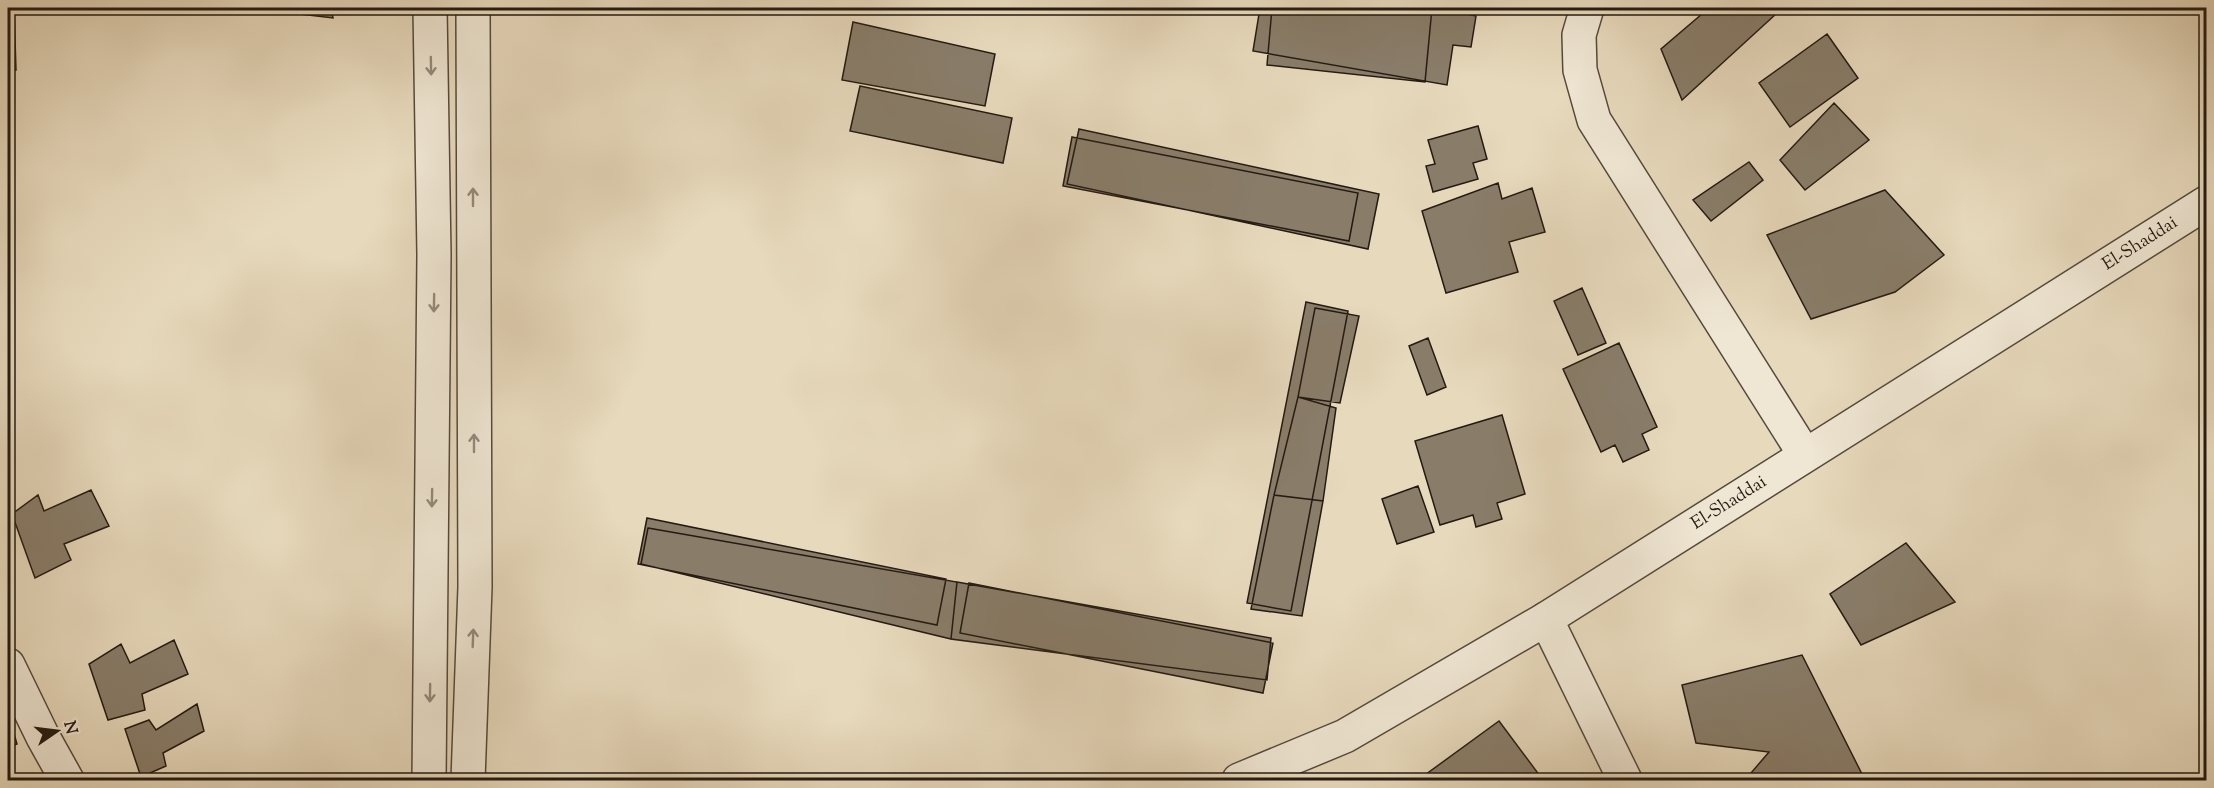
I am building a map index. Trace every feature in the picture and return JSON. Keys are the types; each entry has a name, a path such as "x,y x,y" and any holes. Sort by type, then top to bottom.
{"street":[{"path":"429,780 434,255 430,8"},
{"path":"468,780 475,587 472,8"},
{"path":"1587,8 1579,35 1580,70 1594,120 1805,455"},
{"name":"El-Shaddai","path":"1239,780 1345,736 1546,619 2206,203"},
{"path":"434,255 473,255"},
{"path":"1546,619 1625,780"},
{"path":"8,665 43,738 67,780"}],"building":[{"path":"8,8 14,8 16,70 8,70"},
{"path":"247,8 331,8 333,18"},
{"path":"1260,8 1459,8 1458,12 1476,16 1471,47 1453,45 1447,85 1253,51"},
{"path":"1272,8 1432,8 1425,82 1267,65"},
{"path":"1709,8 1776,8 1777,13 1682,100 1661,49"},
{"path":"853,22 995,54 985,106 842,80"},
{"path":"1827,34 1858,78 1790,127 1759,83"},
{"path":"860,86 1012,118 1003,163 850,131"},
{"path":"1834,103 1869,140 1805,190 1780,160"},
{"path":"1478,126 1487,159 1473,163 1478,179 1433,192 1426,166 1435,164 1428,140"},
{"path":"1079,129 1379,194 1368,249 1067,184"},
{"path":"1072,137 1358,193 1349,241 1063,186"},
{"path":"1749,162 1763,180 1711,221 1693,200"},
{"path":"1498,183 1502,199 1532,188 1545,232 1509,242 1518,272 1446,293 1422,211"},
{"path":"1885,190 1944,255 1895,292 1811,319 1767,235"},
{"path":"1582,288 1606,343 1578,355 1554,301"},
{"path":"1306,302 1348,311 1291,611 1247,603"},
{"path":"1315,308 1359,316 1340,403 1298,397"},
{"path":"1428,338 1446,387 1427,395 1409,346"},
{"path":"1619,343 1657,427 1642,434 1649,450 1623,462 1615,445 1601,452 1563,369"},
{"path":"1298,397 1336,408 1323,501 1274,495"},
{"path":"1502,415 1525,494 1497,503 1502,519 1476,527 1473,515 1440,525 1415,441"},
{"path":"1418,486 1434,532 1397,544 1382,499"},
{"path":"91,490 109,526 64,544 71,560 35,578 12,514 38,495 44,511"},
{"path":"1274,495 1323,501 1302,616 1251,609"},
{"path":"647,518 946,579 937,625 638,564"},
{"path":"648,528 957,582 951,639 641,564"},
{"path":"1906,543 1955,602 1861,645 1830,594"},
{"path":"957,582 1271,638 1267,680 951,639"},
{"path":"969,583 1273,643 1263,693 960,633"},
{"path":"174,640 188,674 142,694 145,710 108,720 89,664 121,644 130,663"},
{"path":"1802,655 1865,780 1745,780 1769,752 1696,743 1682,685"},
{"path":"197,704 204,731 163,753 166,766 141,777 125,729 149,720 156,730"},
{"path":"8,713 17,744 8,747"},
{"path":"1499,721 1543,780 1418,780"}]}
